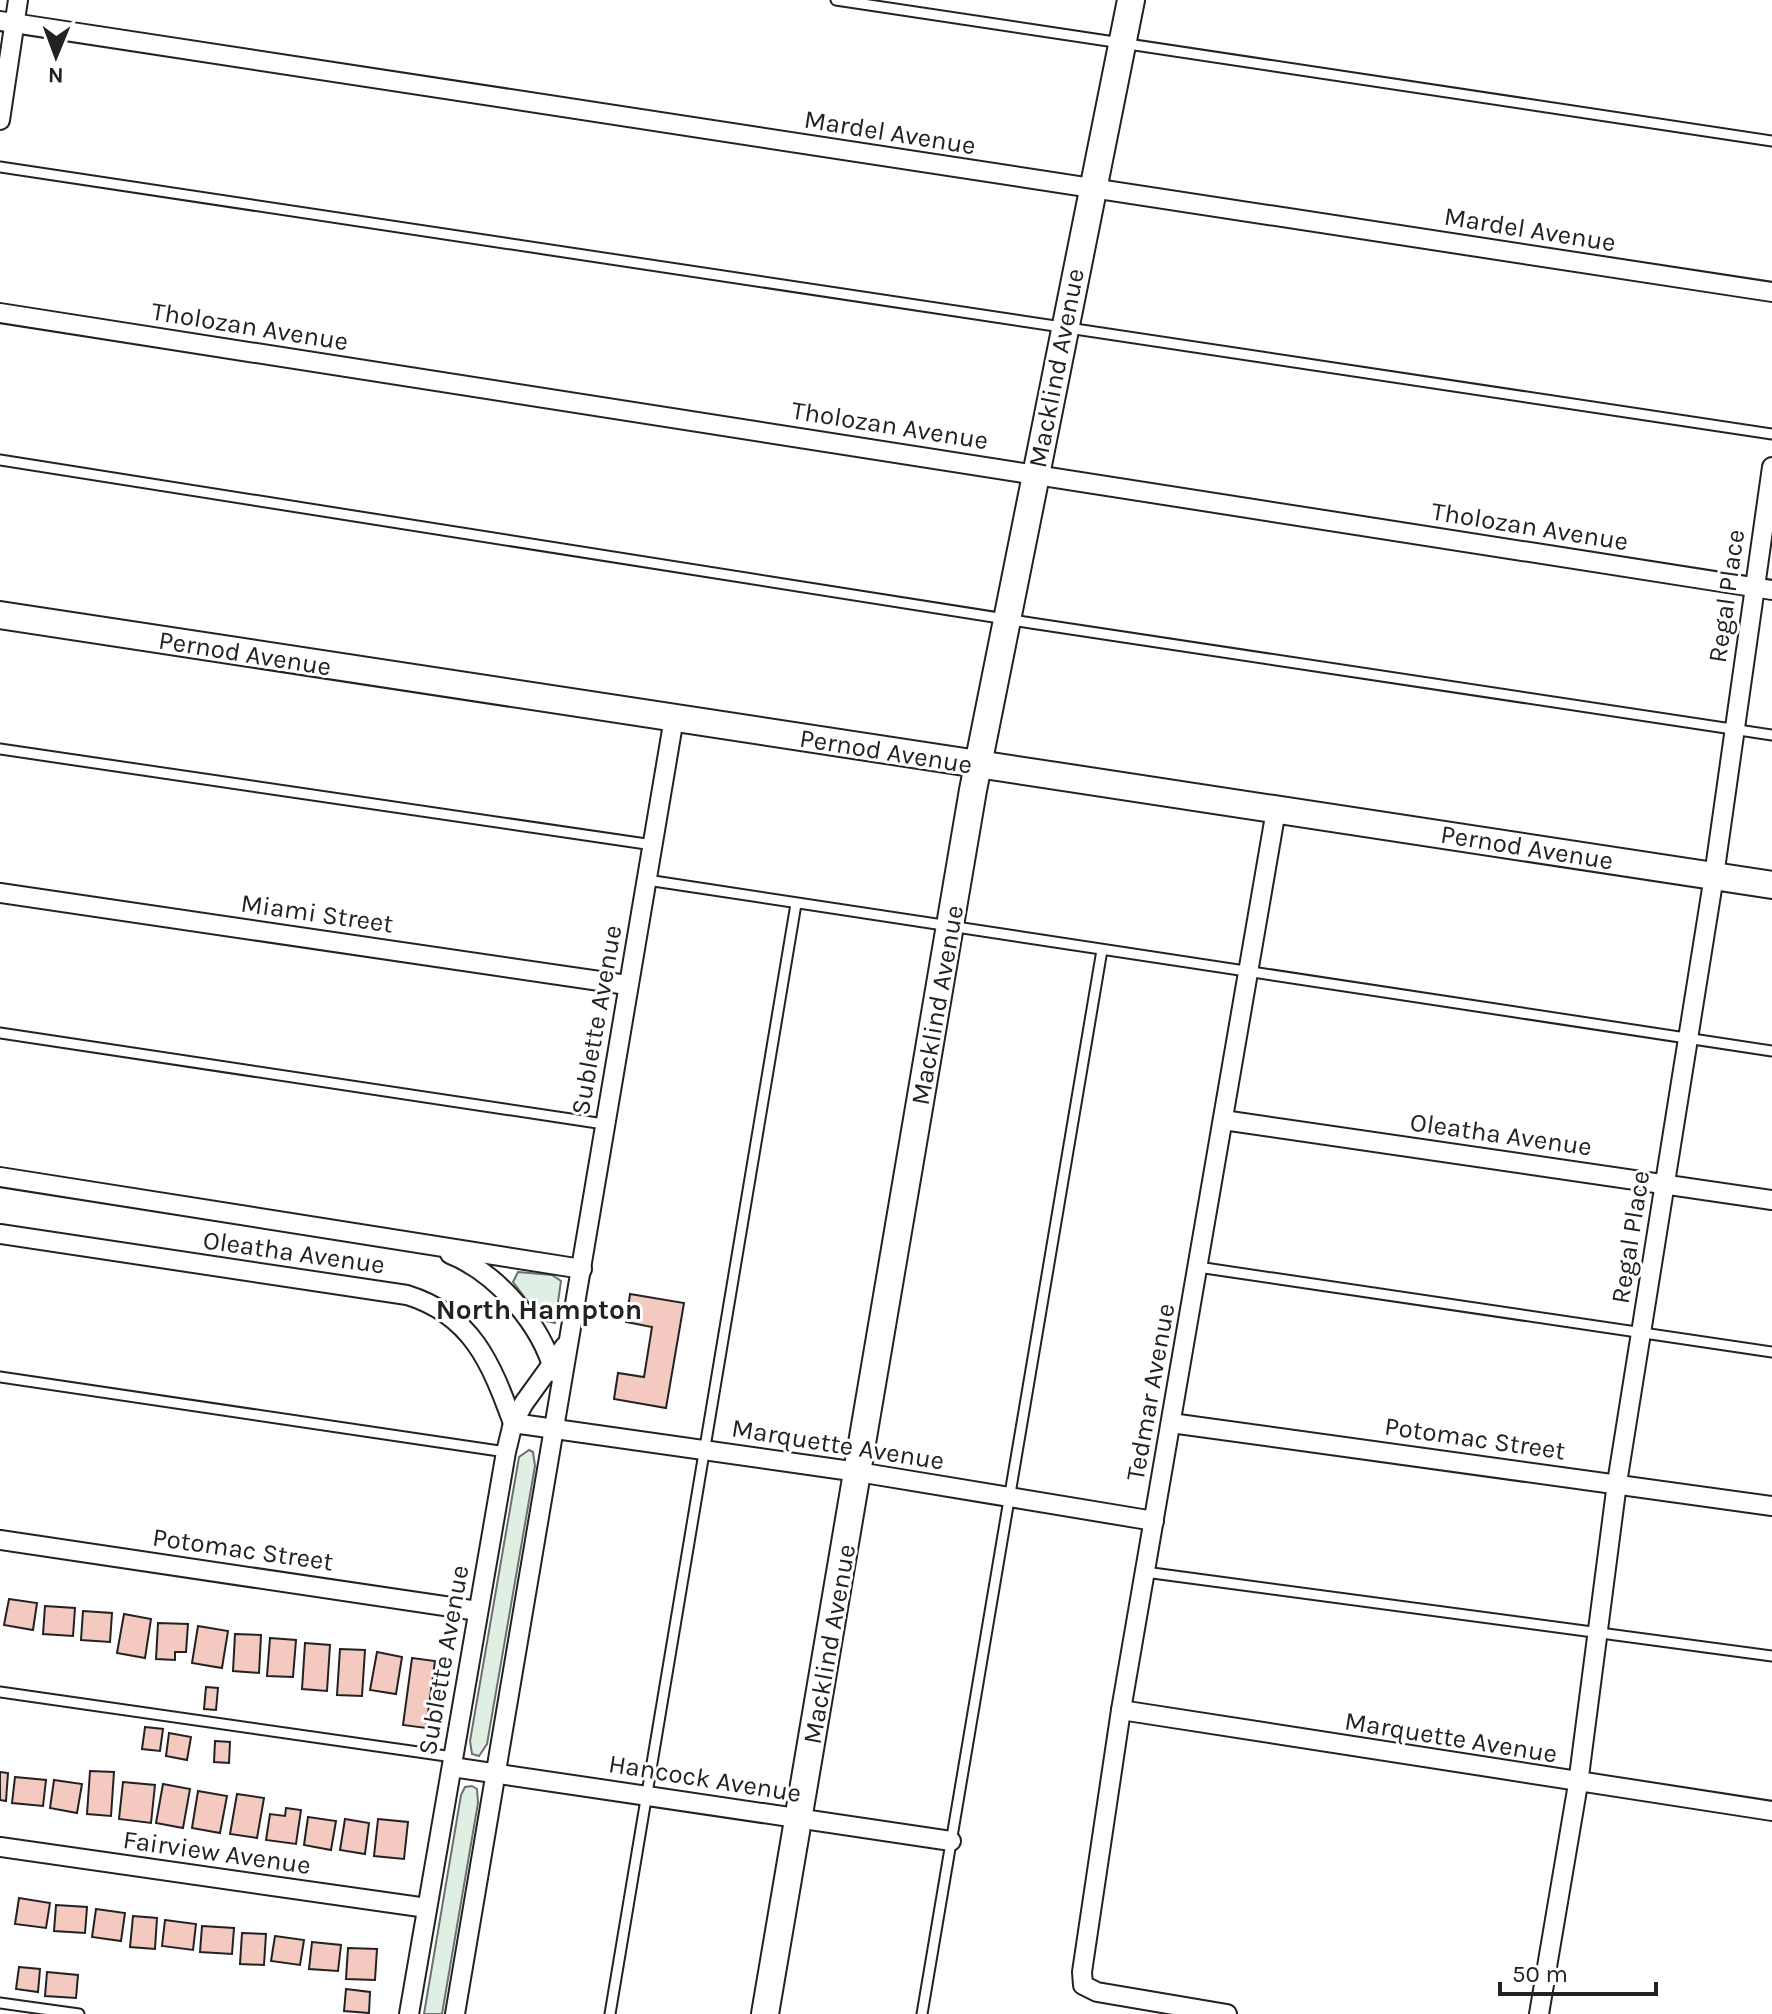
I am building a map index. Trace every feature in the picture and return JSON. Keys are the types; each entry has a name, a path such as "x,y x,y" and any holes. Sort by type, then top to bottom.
{"street":[{"path":"0,120 7,22 18,0"},
{"name":"Macklind Avenue","path":"765,2014 977,765 1131,0"},
{"name":"Mardel Avenue","path":"7,22 1772,292"},
{"name":"Tholozan Avenue","path":"0,313 1763,589"},
{"name":"Regal Place","path":"1539,2014 1578,1784 1617,1483 1714,876 1733,729 1763,589 1772,467"},
{"name":"Pernod Avenue","path":"0,615 1772,885"},
{"name":"Sublette Avenue","path":"455,2014 674,718"},
{"name":"Tedmar Avenue","path":"1227,2014 1097,1992 1083,1985 1121,1710 1276,810"},
{"name":"Miami Street","path":"0,893 627,985"},
{"name":"Oleatha Avenue","path":"1223,1120 1772,1200"},
{"name":"Oleatha Avenue","path":"0,1177 582,1269"},
{"name":"Oleatha Avenue","path":"0,1234 407,1295 432,1302 470,1334 498,1379 513,1423"},
{"name":"Oleatha Avenue","path":"418,1243 456,1256 494,1284 524,1314 553,1367 559,1403"},
{"name":"Sublette Avenue","path":"409,2014 506,1452 513,1423 553,1367 571,1331"},
{"name":"Marquette Avenue","path":"513,1423 858,1472 1008,1500 1154,1521"},
{"name":"Potomac Street","path":"1171,1423 1772,1506"},
{"name":"Potomac Street","path":"0,1540 478,1611"},
{"name":"Marquette Avenue","path":"1121,1710 1578,1784 1772,1811"},
{"name":"Hancock Avenue","path":"452,1762 496,1773 951,1841"},
{"name":"Fairview Avenue","path":"0,1847 427,1908"}],"lane":[{"path":"836,0 1772,141"},
{"path":"0,167 1772,434"},
{"path":"0,460 1005,619 1772,735"},
{"path":"0,749 653,845"},
{"path":"647,880 1772,1051"},
{"path":"610,2014 796,904"},
{"path":"922,2014 1102,950"},
{"path":"0,1033 604,1124"},
{"path":"1197,1267 1772,1352"},
{"path":"0,1377 506,1452"},
{"path":"1145,1572 1598,1630 1772,1656"},
{"path":"0,1692 452,1762"},
{"path":"0,2003 79,2014"}],"green space":[{"path":"518,1272 552,1275 561,1281 555,1323 542,1320 513,1282"},
{"path":"529,1450 533,1452 535,1466 487,1744 479,1756 472,1754 470,1741 519,1457"},
{"path":"465,1787 477,1789 478,1803 442,2014 424,2014 461,1795"}],"building":[{"path":"630,1294 684,1303 666,1408 614,1399 618,1373 644,1377 652,1327 626,1322"},
{"path":"9,1599 37,1603 33,1630 4,1625"},
{"path":"45,1606 75,1608 73,1636 43,1634"},
{"path":"83,1611 112,1613 110,1642 81,1640"},
{"path":"124,1614 151,1619 145,1658 117,1653"},
{"path":"158,1623 188,1624 186,1652 175,1652 175,1660 156,1659"},
{"path":"198,1626 228,1631 222,1668 192,1663"},
{"path":"235,1634 261,1635 259,1673 233,1671"},
{"path":"270,1638 296,1640 293,1677 267,1676"},
{"path":"305,1643 330,1645 327,1691 302,1689"},
{"path":"340,1649 365,1650 362,1696 337,1695"},
{"path":"377,1652 402,1657 396,1694 370,1690"},
{"path":"412,1658 435,1661 426,1728 403,1725"},
{"path":"206,1687 218,1688 216,1710 204,1709"},
{"path":"145,1727 163,1729 160,1751 142,1749"},
{"path":"169,1733 191,1737 187,1760 166,1756"},
{"path":"215,1741 230,1742 229,1763 214,1762"},
{"path":"90,1771 114,1772 111,1816 87,1814"},
{"path":"0,1772 8,1773 6,1801 0,1800"},
{"path":"15,1777 46,1780 43,1806 12,1803"},
{"path":"54,1780 82,1784 77,1813 50,1808"},
{"path":"123,1782 155,1785 151,1823 119,1819"},
{"path":"163,1784 190,1789 183,1828 156,1823"},
{"path":"198,1791 227,1796 220,1833 192,1828"},
{"path":"237,1794 264,1798 257,1838 230,1834"},
{"path":"286,1808 301,1810 296,1844 266,1840 270,1814 285,1816"},
{"path":"308,1817 336,1821 331,1850 304,1845"},
{"path":"345,1819 369,1823 365,1854 340,1850"},
{"path":"378,1819 408,1822 404,1859 374,1856"},
{"path":"19,1898 50,1903 46,1928 15,1924"},
{"path":"56,1905 87,1907 85,1933 54,1931"},
{"path":"96,1909 125,1913 121,1941 92,1937"},
{"path":"133,1916 157,1918 155,1949 130,1947"},
{"path":"165,1920 196,1924 193,1950 162,1946"},
{"path":"202,1926 234,1928 232,1954 200,1952"},
{"path":"242,1933 266,1934 264,1965 240,1964"},
{"path":"275,1936 304,1940 300,1965 271,1961"},
{"path":"312,1942 341,1945 338,1971 309,1969"},
{"path":"348,1948 377,1949 375,1980 346,1979"},
{"path":"19,1967 40,1969 38,1992 16,1989"},
{"path":"47,1972 78,1975 76,1998 45,1996"},
{"path":"346,1989 370,1992 369,2013 344,2011"}],"district":[{"name":"North Hampton","path":"539,1309"}]}
